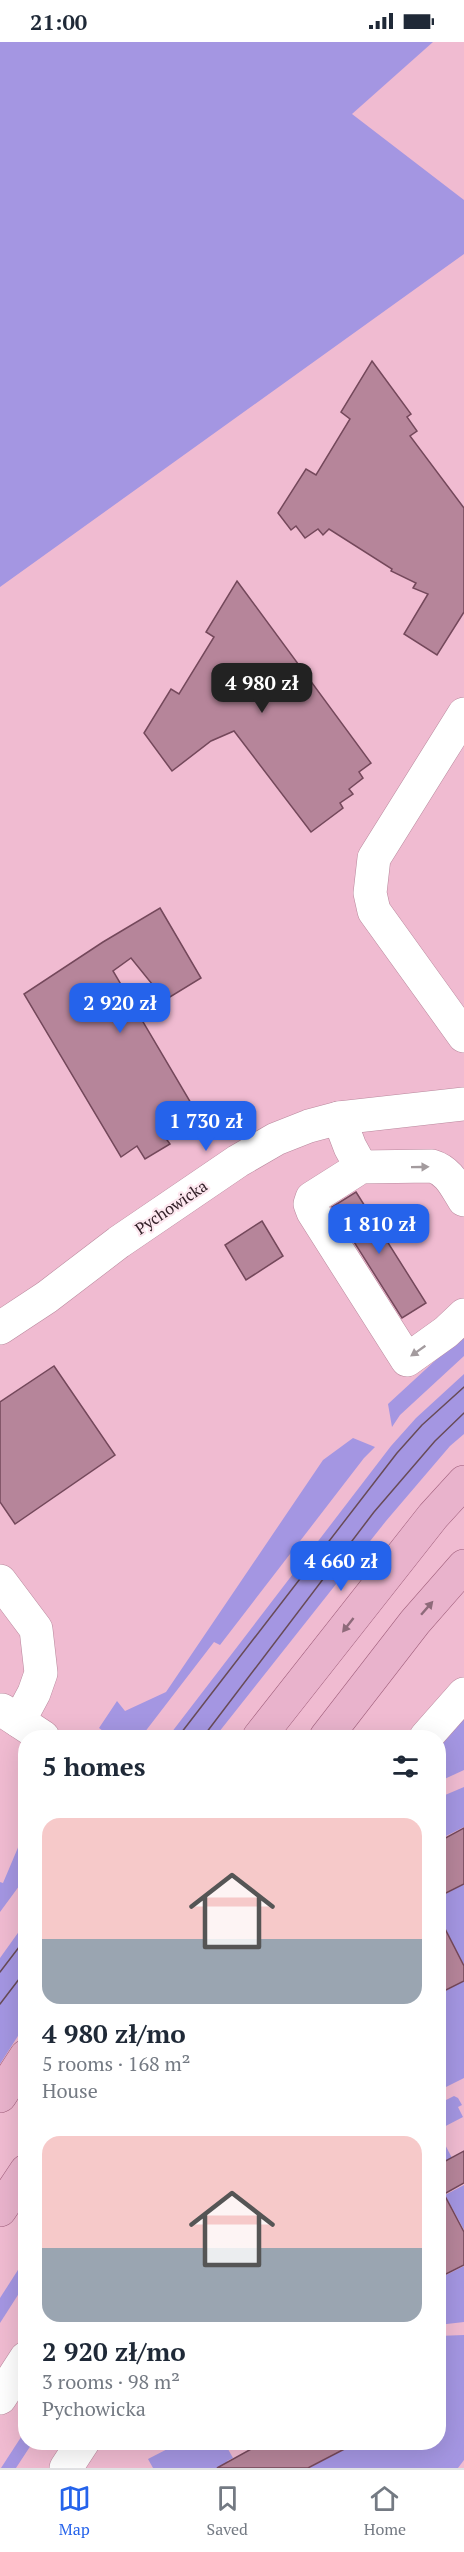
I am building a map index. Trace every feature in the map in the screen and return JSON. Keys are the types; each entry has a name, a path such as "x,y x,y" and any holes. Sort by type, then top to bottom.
{"main road":[{"path":"265,1730 433,1516 464,1482"},
{"path":"331,1730 415,1622 464,1566"},
{"path":"0,2096 18,2068"},
{"path":"0,2211 18,2183"}],"street":[{"path":"464,714 374,858 370,893 374,911 464,1036"},
{"name":"Pychowicka","path":"0,1328 47,1297 119,1242 238,1161 293,1131 339,1118 464,1104"},
{"path":"339,1118 350,1147 361,1167"},
{"path":"464,1200 447,1173 440,1168 432,1166 361,1167 318,1192 310,1204 407,1360 446,1332 464,1315"},
{"path":"0,1581 36,1629 41,1673 21,1722"},
{"path":"432,1730 464,1694"},
{"path":"0,2398 18,2370"},
{"path":"66,2468 78,2450"}],"shaded area":[{"path":"0,42 433,42 352,114 464,200 464,254 0,587"},
{"path":"464,1334 464,1356 400,1415 392,1427 388,1404"},
{"path":"464,1374 464,1434 450,1446 386,1521 221,1730 173,1730 391,1446 416,1418"},
{"path":"353,1438 375,1447 364,1458 220,1645 214,1642 146,1730 102,1730 99,1728 117,1701 125,1711 166,1692 323,1460"},
{"path":"464,1715 464,1770 446,1778 446,1736"},
{"path":"464,1787 464,1827 446,1836 446,1795"},
{"path":"18,1847 18,1888 0,1912 0,1882 3,1883"},
{"path":"464,1884 464,1965 446,1930 446,1894"},
{"path":"18,1933 18,2036 0,2064 0,1958"},
{"path":"464,1981 464,2078 446,2087 446,1991"},
{"path":"454,2096 458,2098 462,2105 458,2107 463,2117 446,2126 446,2100"},
{"path":"446,2146 452,2158 446,2161"},
{"path":"464,2185 464,2230 446,2197 446,2194"},
{"path":"464,2266 464,2322 446,2324 446,2275"},
{"path":"18,2270 18,2295 0,2323 0,2298"},
{"path":"464,2335 464,2460 458,2468 309,2468 344,2450 446,2450 446,2336"},
{"path":"18,2442 18,2450 28,2450 16,2468 1,2468"},
{"path":"165,2450 228,2450 233,2458 227,2461 231,2468 153,2468 148,2459"}],"building":[{"path":"372,361 411,414 407,417 417,431 410,436 464,508 464,612 437,655 404,634 428,594 413,588 416,583 391,571 392,569 329,529 323,535 318,529 305,538 296,526 291,530 278,513 306,469 316,475 350,419 341,412"},
{"path":"237,581 371,763 359,772 363,778 349,789 353,794 340,803 343,808 311,832 234,731 211,741 172,771 144,733 171,689 179,694 214,637 206,632"},
{"path":"160,908 201,978 165,1000 131,958 113,971 198,1115 178,1127 181,1132 167,1140 170,1144 145,1159 137,1146 121,1157 24,994"},
{"path":"356,1192 426,1303 402,1318 332,1207"},
{"path":"262,1221 283,1256 246,1280 225,1245"},
{"path":"54,1366 115,1455 15,1524 0,1502 0,1402"},
{"path":"464,1828 464,1884 446,1893 446,1838"},
{"path":"446,1931 464,1966 464,1981 446,1990"},
{"path":"464,2151 464,2183 446,2193 446,2161"},
{"path":"446,2198 464,2232 464,2265 446,2274"},
{"path":"250,2450 343,2450 308,2468 217,2468"}],"tram line":[{"path":"183,1730 397,1453 422,1425 464,1387"},
{"path":"208,1730 374,1512 435,1441 464,1413"},
{"path":"0,1972 18,1948"},
{"path":"0,2004 18,1980"}]}
